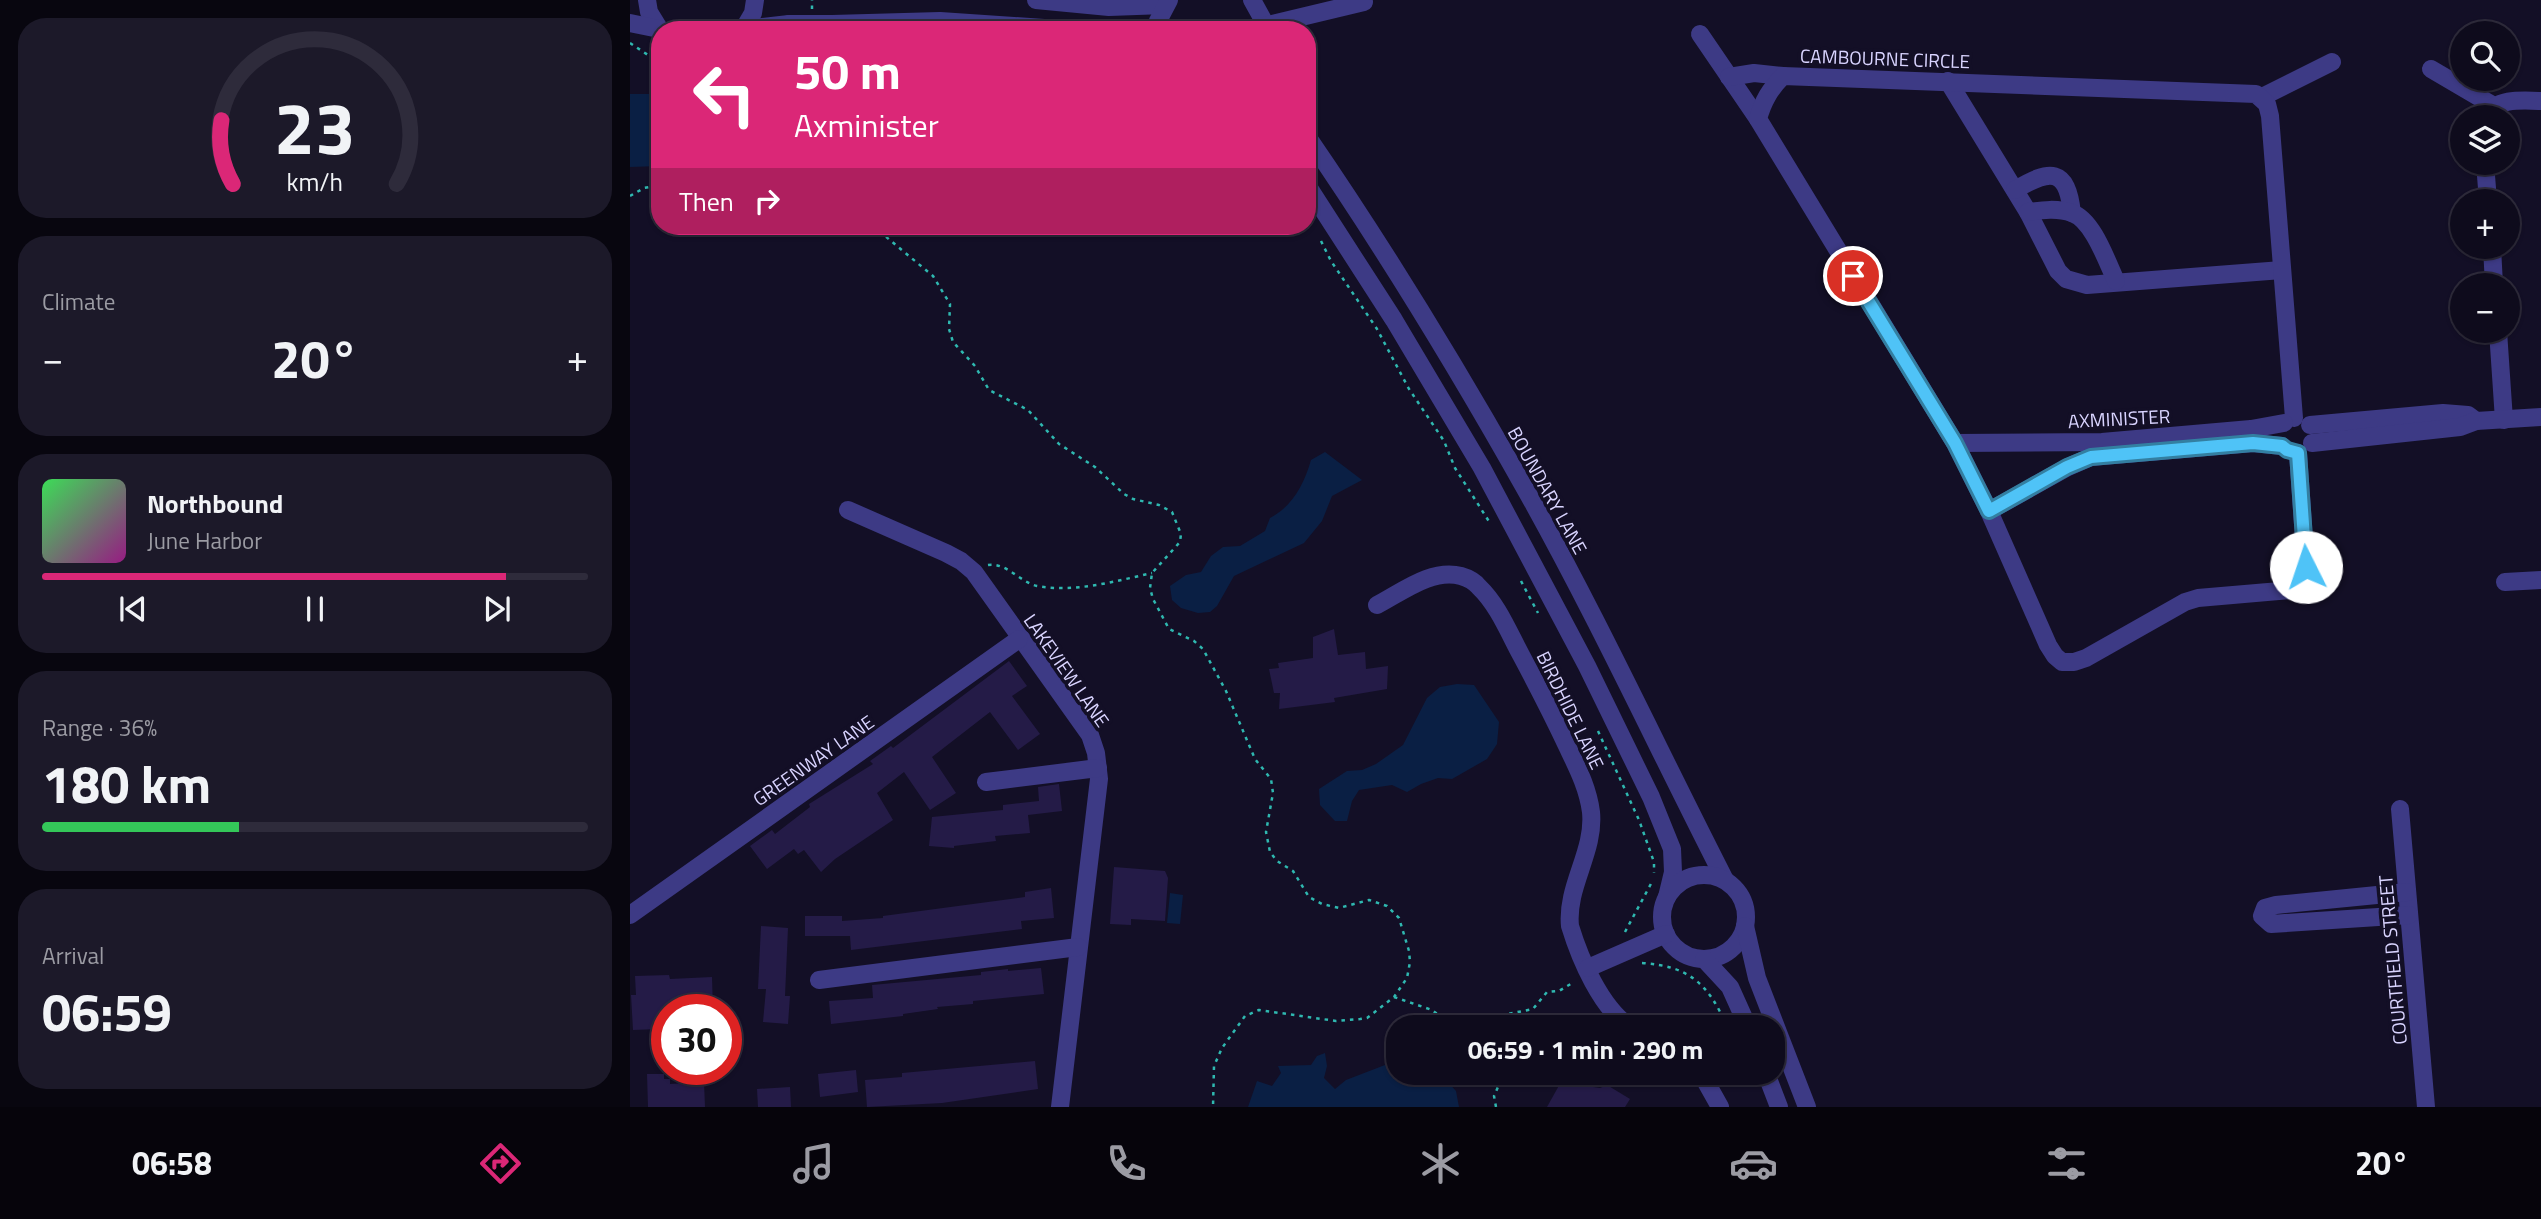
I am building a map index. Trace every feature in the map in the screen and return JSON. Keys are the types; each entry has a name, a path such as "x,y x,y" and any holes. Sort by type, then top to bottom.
{"street":[{"path":"647,0 654,21"},
{"path":"748,21 753,13 755,0"},
{"path":"1036,0 1109,7 1167,3 1160,21"},
{"path":"1253,0 1263,21"},
{"path":"1291,21 1364,2"},
{"path":"630,23 651,27"},
{"path":"1700,34 1758,119 1955,443 1989,511 2048,645 2062,662 2074,662 2086,657 2185,603 2214,596 2281,592 2302,582 2306,567 2297,435 2270,116 2262,97 2332,62"},
{"path":"2431,69 2482,105"},
{"path":"1729,76 1783,76"},
{"name":"CAMBOURNE CIRCLE","path":"1758,119 1771,88 1783,76 2245,92 2262,97"},
{"path":"1948,81 2028,212 2057,271 2066,279 2087,285 2282,270"},
{"path":"2505,105 2515,101 2541,101"},
{"name":"BOUNDARY LANE","path":"1316,149 1426,321 1528,493 1725,880"},
{"path":"2015,190 2036,177 2055,175 2064,182 2070,194 2072,213"},
{"path":"1316,199 1394,320 1482,468 1587,666 1651,797 1672,849 1673,872 1662,911 1666,934 1677,950 1690,957 1704,959 1718,957 1731,949 1745,926"},
{"path":"2028,212 2061,210 2079,216 2097,239 2116,281"},
{"path":"2499,343 2504,420"},
{"name":"AXMINISTER","path":"1989,511 2067,467 2091,457 2253,443 2443,413 2468,415 2476,421 2541,417"},
{"name":"AXMINISTER","path":"1955,443 2102,442 2251,429 2297,435"},
{"name":"LAKEVIEW LANE","path":"848,510 946,553 974,572 1019,639 1090,735 1098,768 1094,827 1060,1107"},
{"name":"BIRDHIDE LANE","path":"1377,605 1432,577 1460,576 1478,585 1502,619 1555,722 1586,791 1591,811 1591,830 1573,892 1569,917 1573,935 1595,986 1615,1015"},
{"path":"2505,582 2541,579"},
{"name":"GREENWAY LANE","path":"630,915 1019,639"},
{"path":"986,782 1098,768"},
{"name":"COURTFIELD STREET","path":"2400,809 2426,1107"},
{"path":"1667,897 1675,886 1699,875 1712,875 1735,888 1746,913 1745,926 1752,964 1807,1107"},
{"path":"2407,892 2276,905 2265,908 2262,914 2265,921 2271,924 2409,915"},
{"path":"1588,968 1666,934"},
{"path":"819,980 1078,947"},
{"path":"1704,959 1731,987 1743,1015"},
{"path":"1708,1085 1720,1107"},
{"path":"1771,1085 1779,1107"}],"path":[{"path":"630,43 651,57"},
{"path":"630,196 651,187"},
{"path":"884,235 933,275 950,304 949,329 953,342 975,366 989,390 1028,410 1059,444 1095,467 1124,494 1172,512 1181,534 1180,542 1152,573 1150,588 1153,599 1166,625 1203,649 1226,691 1255,759 1270,779 1273,793 1266,832 1270,852 1277,861 1293,871 1309,897 1322,904 1339,908 1370,900 1387,906 1399,918 1410,962 1407,978 1394,997 1367,1018 1360,1019 1326,1020 1259,1010 1245,1016 1222,1048 1214,1066 1213,1107"},
{"path":"1320,237 1331,261 1377,329 1409,389 1444,441 1455,468 1492,526"},
{"path":"974,572 986,565 997,564 1027,583 1069,588 1152,573"},
{"path":"1516,571 1539,615"},
{"path":"1595,723 1639,820 1654,862 1654,878 1619,945 1625,961 1663,965 1696,979 1713,997 1721,1015"},
{"path":"1503,1015 1533,1009 1547,992 1566,988 1588,968"},
{"path":"1394,997 1432,1010 1438,1015"},
{"path":"1496,1107 1494,1096 1499,1085"}],"water":[{"path":"630,94 651,94 651,166 630,167"},
{"path":"1325,452 1362,480 1332,496 1322,521 1304,543 1234,576 1217,606 1210,612 1198,613 1181,608 1172,600 1170,586 1186,575 1201,572 1211,556 1223,547 1240,546 1265,531 1270,518 1296,494 1311,460"},
{"path":"1474,685 1499,722 1497,744 1487,759 1452,779 1438,778 1407,792 1392,785 1359,790 1352,801 1347,821 1335,821 1320,805 1319,789 1347,771 1362,770 1376,764 1403,745 1427,698 1440,687"},
{"path":"1170,893 1183,895 1180,924 1167,923"},
{"path":"1325,1053 1327,1066 1324,1078 1335,1089 1346,1080 1386,1065 1386,1085 1450,1085 1456,1091 1459,1107 1248,1107 1257,1081 1272,1086 1281,1073 1278,1066 1311,1065 1317,1056"}],"building":[{"path":"1334,629 1338,655 1365,652 1366,669 1388,666 1387,689 1334,698 1335,702 1279,709 1280,693 1274,693 1269,669 1279,668 1278,663 1313,658 1313,637"},
{"path":"1009,661 1027,686 1012,696 1040,734 1018,750 990,712 932,757 956,793 930,810 904,772 877,793 893,820 835,859 821,872 804,850 798,854 794,849 767,869 750,846 772,830 775,834 810,807 809,804 873,764 870,761 891,746 893,748"},
{"path":"1059,784 1062,811 1028,815 1030,833 995,836 996,841 954,848 929,846 932,817 1003,810 1003,805 1039,801 1038,787"},
{"path":"1114,867 1165,871 1168,878 1165,921 1131,919 1131,925 1110,924"},
{"path":"1051,888 1054,918 1021,921 1022,929 851,950 850,936 805,936 805,916 842,916 842,921 883,918 1025,897 1025,892"},
{"path":"761,926 788,928 785,996 790,996 788,1024 763,1022 766,989 758,989"},
{"path":"1041,968 1044,994 973,1001 973,1004 937,1007 938,1009 903,1016 831,1024 829,1001 873,998 872,985 981,975 981,972 1008,969"},
{"path":"669,975 670,979 712,977 713,994 651,994 651,1029 633,1030 631,995 636,995 635,976"},
{"path":"1035,1061 1038,1089 942,1103 867,1107 865,1080 902,1077 902,1073"},
{"path":"856,1070 858,1092 820,1097 818,1074"},
{"path":"647,1074 651,1074 651,1085 704,1085 705,1107 648,1107"},
{"path":"1559,1085 1592,1085 1600,1088 1607,1085 1630,1099 1625,1107 1547,1107"},
{"path":"790,1087 791,1107 758,1107 757,1089"}],"route":[{"path":"1853,276 1955,443 1989,511 2067,467 2091,457 2266,443 2298,453 2306,567"}]}
